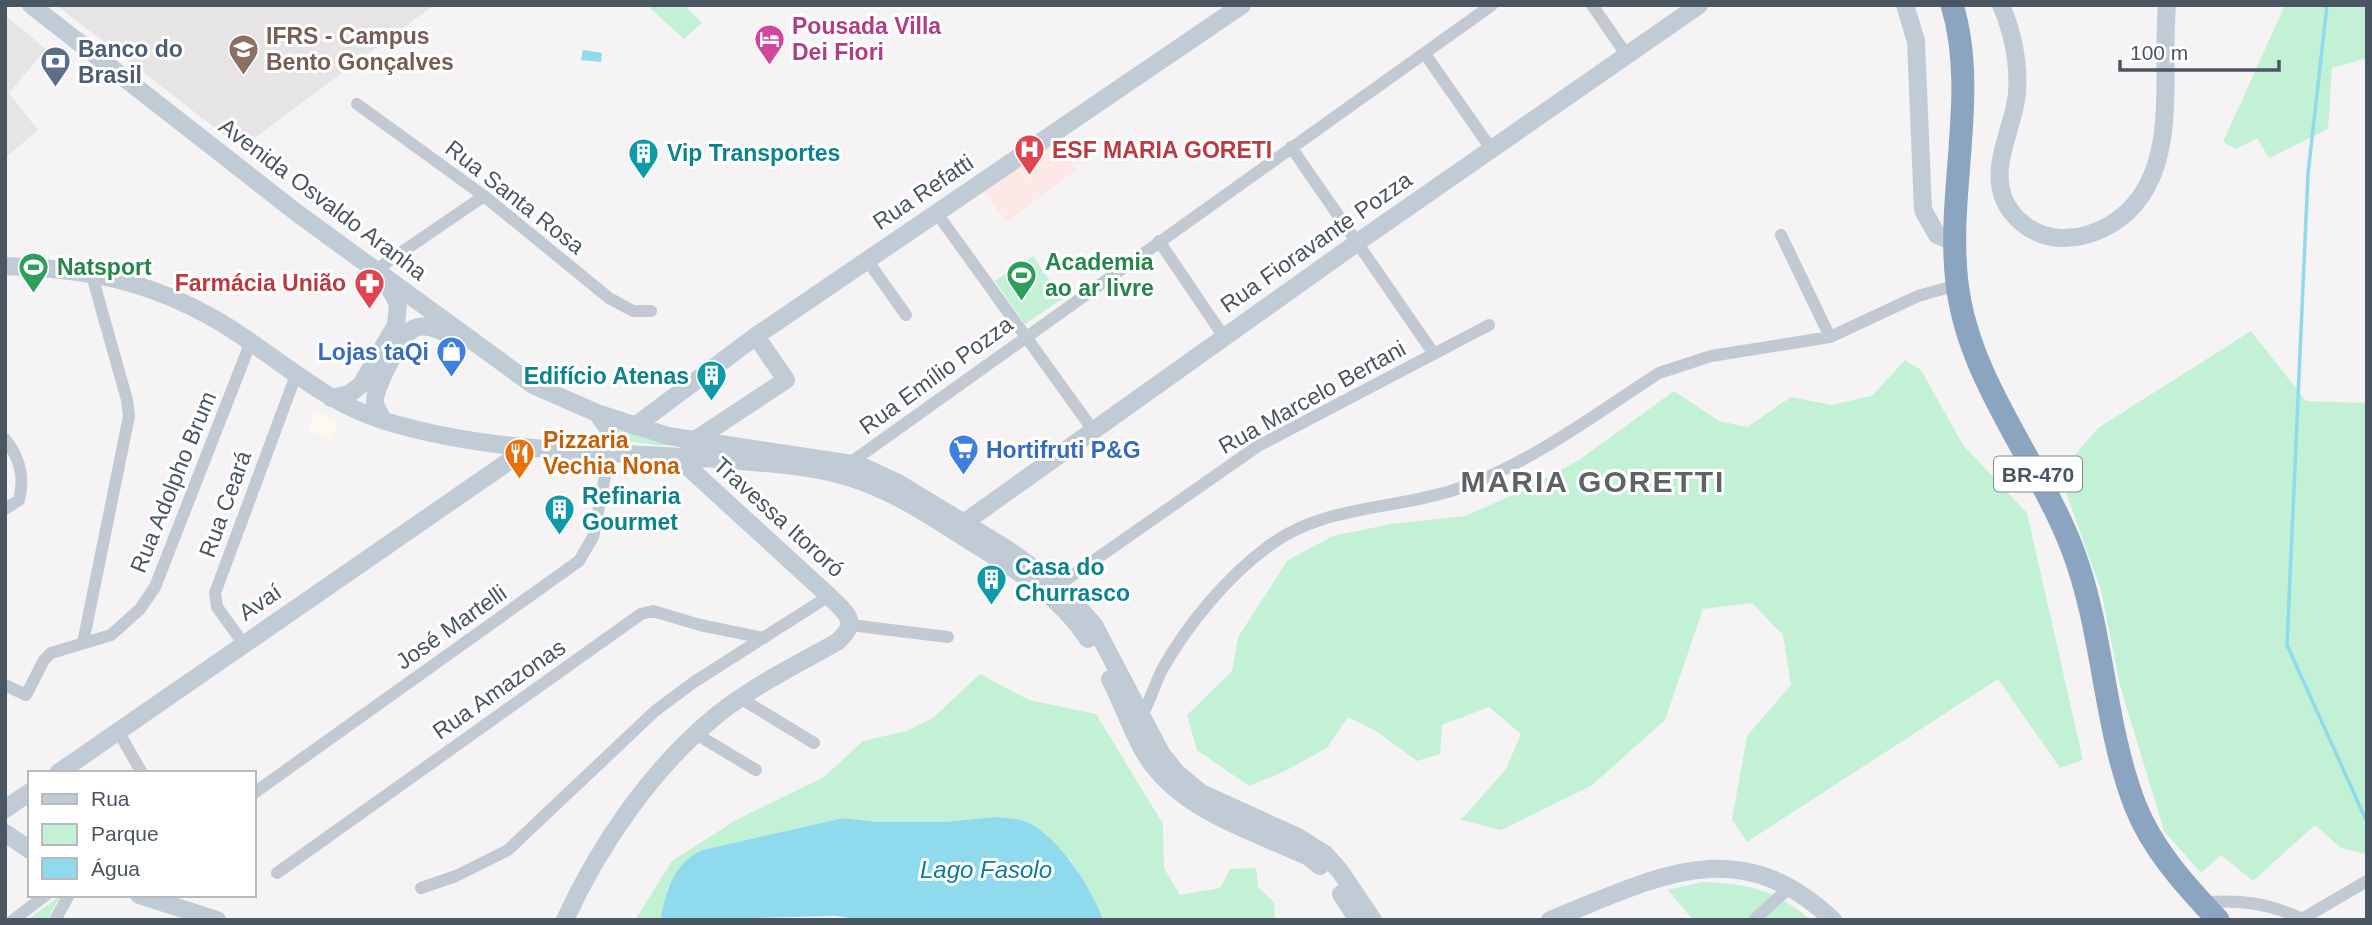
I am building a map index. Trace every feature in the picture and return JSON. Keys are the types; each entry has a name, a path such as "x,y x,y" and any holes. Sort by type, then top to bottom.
{"highway":[{"name":"BR-470","path":"1952,5 1961,38 1963,74 1955,242 1957,285 1972,345 2053,502 2073,552 2085,591 2122,763 2136,806 2159,850 2218,920"}],"street":[{"name":"Avenida Osvaldo Aranha","path":"31,5 297,213 533,385 689,450"},
{"name":"Rua Refatti","path":"635,426 756,336 1242,5"},
{"name":"Rua Emílio Pozza","path":"850,463 1492,5"},
{"path":"1591,5 1626,54"},
{"name":"Rua Fioravante Pozza","path":"959,527 1358,242 1699,5"},
{"path":"1905,5 1916,41 1923,210 1937,235 1955,242"},
{"path":"2001,5 2017,61 2017,95 1999,180 2003,197 2010,211 2035,232 2071,239 2087,236 2124,216 2151,182 2160,158 2167,5"},
{"path":"1425,54 1492,150"},
{"name":"Rua Santa Rosa","path":"357,104 484,197 609,298 633,311 651,311"},
{"path":"1291,147 1434,354"},
{"path":"331,398 349,394 360,386 396,325 398,304 379,271 484,197"},
{"path":"936,212 1093,430"},
{"path":"1781,235 1830,337"},
{"path":"1158,241 1224,337"},
{"path":"867,260 906,315"},
{"path":"5,265 91,272 144,286 221,323 331,398 384,421 494,444 528,448 610,452 689,450 850,463 898,483 1053,590 1101,658 1138,722 1189,785 1298,837 1325,855 1340,871 1373,920"},
{"path":"83,643 129,416 127,400 91,272"},
{"path":"1358,920 1331,878 1309,857 1211,814 1173,787 1144,752 1138,722 1163,668 1178,645 1238,572 1268,547 1313,520 1454,490 1497,473 1659,373 1684,362 1830,337 1918,296 1957,285"},
{"name":"Rua Marcelo Bertani","path":"1053,590 1258,446 1489,325"},
{"path":"384,421 376,407 375,393 409,331 424,326 472,343"},
{"path":"689,450 786,380 756,336"},
{"name":"Rua Adolpho Brum","path":"5,685 26,695 44,660 60,648 83,643 118,629 140,609 155,587 250,344"},
{"name":"Rua Ceará","path":"243,643 217,607 215,593 296,375"},
{"path":"597,413 609,430 610,452"},
{"path":"5,439 18,459 23,485 19,500 5,509"},
{"path":"492,474 498,458 494,444"},
{"name":"Avaí","path":"61,771 528,448"},
{"path":"689,450 846,476 901,497 959,527"},
{"name":"Travessa Itororó","path":"689,450 688,467 830,596 846,614 850,625"},
{"name":"José Martelli","path":"256,792 579,561 593,537 610,452"},
{"path":"421,888 456,876 508,850 655,711 694,682 830,596"},
{"name":"Rua Amazonas","path":"277,873 641,614 653,611 700,625 764,638"},
{"path":"565,920 606,841 696,734 740,698 836,642 850,625 948,637"},
{"path":"740,698 814,743"},
{"path":"696,734 755,770"},
{"path":"113,735 140,771"},
{"path":"5,809 28,793"},
{"path":"5,833 28,849"},
{"path":"1550,920 1584,913 1677,872 1710,867 1745,870 1786,890 1833,920"},
{"path":"2202,903 2230,900 2259,903 2303,919 2367,881"},
{"path":"1754,920 1786,890"},
{"path":"1786,890 1819,920"},
{"path":"13,920 43,897"},
{"path":"55,920 68,897"},
{"path":"144,897 188,916 217,920"}],"shaded area":[{"name":"IFRS - Campus Bento Gonçalves","path":"56,5 434,5 241,148"},
{"path":"7,17 46,49 9,93 38,130 5,158"},
{"name":"ESF MARIA GORETI","path":"1053,139 1076,170 1006,222 981,185"},
{"path":"314,410 338,421 331,440 308,431 314,419 311,416"}],"green space":[{"path":"652,5 684,5 702,23 684,39 650,8"},
{"path":"2285,5 2367,5 2367,58 2332,68 2328,129 2269,158 2257,138 2236,149 2223,142"},
{"path":"1033,256 1062,299 1025,324 995,281"},
{"path":"2251,331 2306,401 2367,403 2367,854 2341,848 2315,825 2253,881 2221,855 2201,873 2164,831 2120,685 2101,590 2059,473 2098,428"},
{"path":"1905,360 1921,370 1963,445 2027,513 2083,760 2060,768 1998,679 1747,842 1732,820 1747,736 1791,685 1783,635 1752,603 1703,609 1665,720 1591,786 1501,830 1461,820 1506,769 1521,734 1489,707 1442,725 1440,754 1417,761 1376,731 1348,717 1327,748 1285,771 1249,786 1197,750 1187,715 1232,671 1238,637 1288,560 1333,536 1391,524 1465,516 1522,491 1579,460 1674,391 1719,421 1747,427 1791,397 1831,405 1872,396"},
{"path":"618,424 668,442 662,446 619,440 613,434"},
{"path":"980,674 1029,700 1096,714 1163,824 1164,868 1180,895 1220,888 1230,869 1256,868 1258,887 1274,902 1275,920 1103,920 1071,860 994,817 944,822 877,822 843,818 703,850 681,866 667,889 661,920 635,920 672,861 736,820 824,777 863,741 906,731 933,718"},
{"path":"1702,882 1734,884 1760,890 1785,901 1811,920 1693,920 1668,890"},
{"path":"58,897 60,897 47,920 27,920"}],"water":[{"path":"583,50 602,53 601,62 581,60"},
{"name":"Lago Fasolo","path":"994,817 1027,822 1050,839 1082,879 1103,920 864,920 836,916 661,920 673,878 685,861 703,850 843,818 877,822 944,822"}],"waterway":[{"path":"2327,5 2308,174 2287,645 2367,822"}],"place":[{"name":"Pousada Villa Dei Fiori","path":"769,66"},
{"name":"IFRS - Campus Bento Gonçalves","path":"243,76"},
{"name":"Banco do Brasil","path":"55,89"},
{"name":"ESF MARIA GORETI","path":"1029,177"},
{"name":"Vip Transportes","path":"644,180"},
{"name":"Natsport","path":"34,294"},
{"name":"Academia ao ar livre","path":"1022,302"},
{"name":"Farmácia União","path":"369,310"},
{"name":"Lojas taQi","path":"452,379"},
{"name":"Edifício Atenas","path":"712,403"},
{"name":"Hortifruti P&G","path":"963,477"},
{"name":"Pizzaria Vechia Nona","path":"520,480"},
{"name":"Refinaria Gourmet","path":"559,536"},
{"name":"Casa do Churrasco","path":"992,607"}],"district":[{"name":"MARIA GORETTI","path":"1593,481"}]}
